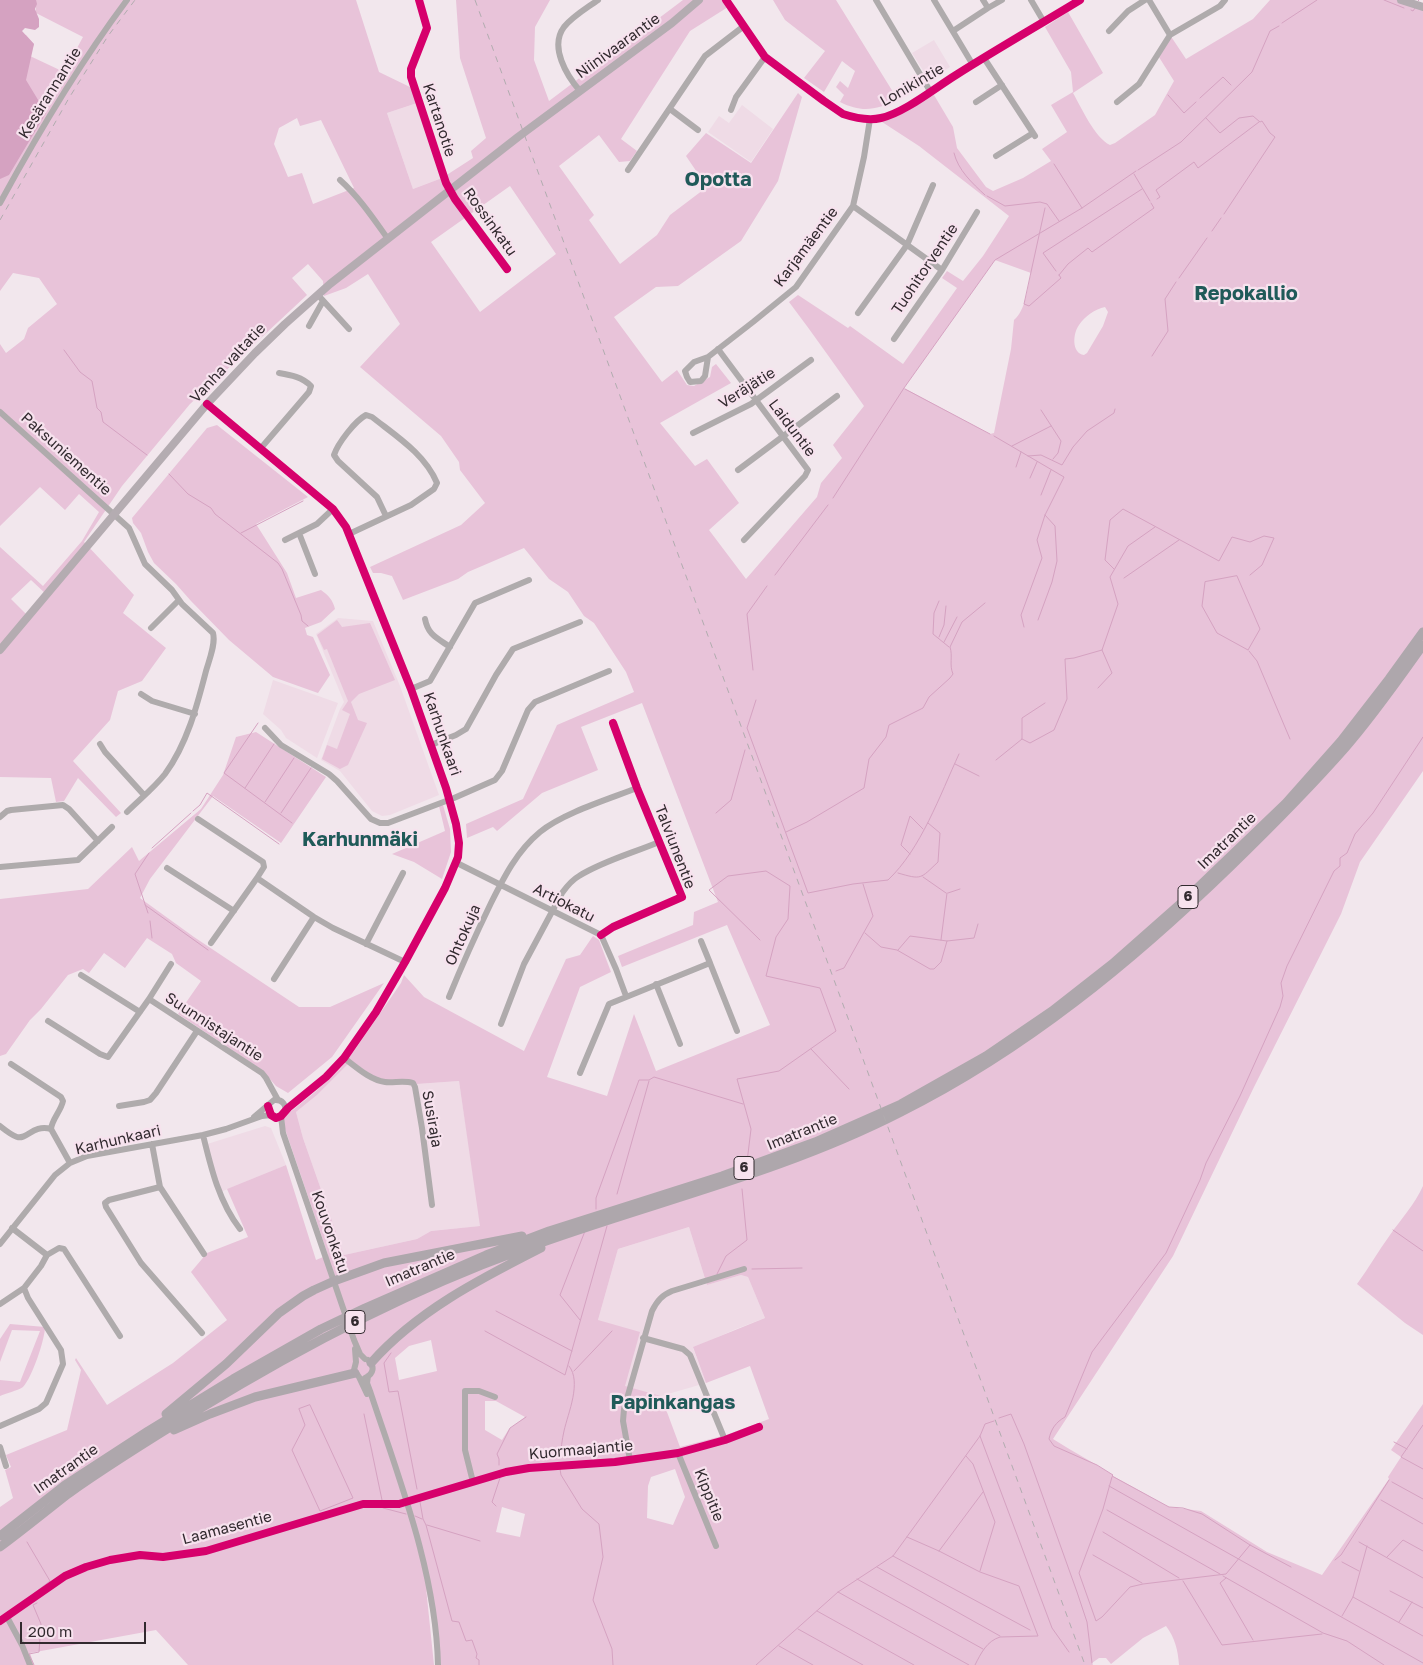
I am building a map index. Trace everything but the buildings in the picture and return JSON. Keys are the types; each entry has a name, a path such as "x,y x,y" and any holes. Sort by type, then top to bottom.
{"highway":[{"name":"Imatrantie","path":"902,1108 986,1056 1054,1009 1112,964 1189,896 1292,796 1341,741 1389,680 1423,632"},
{"name":"Imatrantie","path":"0,1536 65,1485 148,1436 327,1336 512,1253 772,1168 819,1150 868,1124 952,1085 1057,1016 1116,970 1194,902 1291,808 1347,746 1423,646"},
{"name":"Imatrantie","path":"0,1547 148,1436 233,1379 321,1329 405,1290 549,1230 770,1159 868,1124"},
{"path":"148,1436 279,1313 303,1296 334,1280 384,1263 549,1230"},
{"path":"368,1361 410,1326 452,1296 575,1231"},
{"path":"148,1436 248,1400 279,1391 357,1375"}],"main road":[{"name":"Niinivaarantie","path":"532,127 672,23 698,0"},
{"path":"1402,0 1423,7"},
{"name":"Vanha valtatie","path":"0,650 207,404 255,353 318,294 532,127"}],"street":[{"name":"Kesärannantie","path":"0,203 31,146 76,72 106,27 127,0"},
{"name":"Kartanotie","path":"418,0 427,28 411,69 411,76 440,168 450,191"},
{"path":"580,91 562,63 559,46 564,28 598,0"},
{"name":"Lonikintie","path":"726,0 766,57 843,114 870,120 890,115 1080,0"},
{"path":"876,0 930,91"},
{"path":"934,0 973,65"},
{"path":"983,0 988,8"},
{"path":"953,31 1002,0"},
{"path":"1031,0 1044,22"},
{"path":"1109,31 1128,11 1145,0"},
{"path":"1149,0 1170,35"},
{"path":"1116,102 1138,84 1170,35 1220,6 1225,0"},
{"path":"628,170 705,56 744,26"},
{"path":"731,110 736,97 766,57"},
{"path":"984,58 1034,134 996,156"},
{"path":"976,102 1002,85"},
{"path":"670,109 698,130"},
{"name":"Karjamäentie","path":"708,357 796,287 853,206 870,120"},
{"path":"340,180 364,206 388,239"},
{"path":"858,313 907,245 933,185"},
{"name":"Rossinkatu","path":"450,191 454,199 508,270"},
{"path":"853,206 942,270"},
{"name":"Tuohitorventie","path":"894,339 942,270 977,212"},
{"path":"318,294 349,329"},
{"path":"309,326 323,301"},
{"name":"Laiduntie","path":"718,349 808,470 806,476 744,540"},
{"name":"Veräjätie","path":"693,433 756,401 811,360"},
{"path":"261,448 310,392 310,386 305,380 290,374 279,373"},
{"path":"738,470 837,396"},
{"name":"Karhunkaari","path":"0,1244 55,1175 70,1163 87,1156 203,1135 262,1116 283,1114 344,1058 376,1012 446,888 457,863 459,850 458,836 449,800 431,745 411,689 349,534 333,508 207,404"},
{"name":"Paksuniementie","path":"0,412 128,528 145,564 213,633 214,636 195,714"},
{"path":"349,534 411,505 434,489 437,484 433,474 416,452 372,417 366,416 349,432 334,455 377,497 386,516"},
{"path":"285,540 322,521 333,508"},
{"path":"299,534 315,574"},
{"path":"411,689 430,681 475,603 529,580"},
{"path":"151,628 179,600"},
{"path":"425,619 431,634 450,647"},
{"path":"431,745 466,729 513,649 580,622"},
{"path":"265,728 281,745 329,774 368,816 374,821 384,824 449,800 495,780 502,771 528,710 535,702 609,671"},
{"path":"127,812 163,776 171,764 195,714 152,701 141,694"},
{"name":"Talviunentie","path":"602,936 613,927 682,897 637,788 614,723"},
{"path":"100,744 144,795"},
{"name":"Ohtokuja","path":"449,997 500,884 517,856 541,831 555,822 637,788"},
{"path":"0,817 11,810 60,805 70,809 98,840"},
{"path":"198,819 263,862 264,867 211,943"},
{"path":"0,867 78,860 112,827"},
{"path":"501,1024 524,964 566,888 578,876 612,860 660,842"},
{"name":"Artiokatu","path":"457,863 602,936 626,996"},
{"path":"167,868 234,911"},
{"path":"366,944 403,873"},
{"path":"256,878 314,917 405,962"},
{"path":"274,979 314,917"},
{"path":"701,941 737,1031"},
{"path":"580,1073 609,1004 710,963"},
{"name":"Suunnistajantie","path":"171,964 149,999 262,1073 270,1086 275,1103"},
{"path":"81,975 140,1012"},
{"path":"656,984 680,1044"},
{"path":"48,1021 100,1054 108,1057 112,1054 149,999"},
{"path":"119,1106 150,1100 197,1031"},
{"name":"Susiraja","path":"344,1058 375,1079 413,1083 422,1128 432,1205"},
{"path":"11,1064 61,1097 63,1101 62,1106 51,1124 51,1129 70,1163"},
{"name":"Karhunkaari","path":"246,1122 275,1103 301,1098"},
{"name":"Kouvonkatu","path":"283,1133 285,1106 275,1103 272,1116 283,1133 354,1340 360,1354 368,1361"},
{"path":"0,1126 18,1138 23,1138 39,1128 51,1129"},
{"path":"203,1135 210,1165 221,1195 233,1219 240,1228"},
{"path":"152,1144 160,1187 204,1254"},
{"path":"160,1187 116,1198 105,1203 111,1216 142,1263 202,1333"},
{"path":"12,1228 47,1256"},
{"path":"0,1304 24,1288 47,1256 59,1248 64,1249 120,1336"},
{"path":"630,1460 623,1421 624,1409 652,1311 662,1296 672,1291 744,1268"},
{"path":"0,1426 39,1409 46,1403 63,1364 61,1350 28,1298 24,1288"},
{"path":"644,1338 683,1349 690,1355 725,1440"},
{"name":"Kouvonkatu","path":"354,1340 356,1362"},
{"path":"374,1404 357,1375 354,1367 356,1362 368,1361 372,1372 368,1376 367,1383 407,1502 430,1586 438,1665"},
{"path":"357,1375 368,1376"},
{"path":"473,1482 465,1450 465,1391 479,1391 495,1397"},
{"name":"Kuormaajantie","path":"407,1502 473,1482 529,1468 630,1460 678,1453 725,1440 759,1427"},
{"path":"0,1447 6,1466"},
{"name":"Kippitie","path":"678,1453 716,1546"},
{"name":"Laamasentie","path":"0,1621 65,1576 86,1567 110,1560 140,1556 163,1557 206,1551 363,1504 390,1505 407,1502"},
{"path":"7,1617 30,1665"}],"shaded area":[{"path":"0,0 36,0 35,9 39,19 39,27 35,30 25,28 22,31 34,44 26,80 46,113 9,175 0,179"},
{"path":"36,0 356,0 379,72 412,88 417,103 387,113 413,189 442,178 473,158 471,151 486,138 460,58 456,0 550,0 535,27 534,60 549,101 683,0 723,0 728,7 690,31 621,139 637,151 630,161 619,162 599,135 559,166 594,215 589,220 620,264 657,235 670,215 707,187 686,156 706,133 751,163 798,93 802,97 778,181 741,241 678,286 656,287 614,317 662,382 677,370 687,385 694,386 710,377 712,367 716,364 731,383 660,423 695,466 707,459 739,503 709,530 746,579 817,497 821,483 842,458 833,445 864,406 789,302 798,295 848,328 850,326 903,364 957,288 942,278 947,271 963,281 983,256 1009,216 919,146 879,120 934,95 953,127 957,148 986,187 993,191 1023,178 1051,161 1042,149 1067,132 1051,105 1073,92 1071,72 1045,27 1068,12 1103,73 1073,93 1094,129 1110,145 1155,115 1174,81 1157,54 1170,35 1186,59 1253,19 1270,0 1400,0 1423,7 1423,771 1360,862 1341,914 1254,1087 1173,1256 1053,1439 1113,1476 1169,1507 1201,1511 1267,1552 1322,1575 1389,1479 1388,1477 1401,1457 1391,1450 1423,1404 1423,1665 1179,1665 1176,1644 1166,1626 1143,1638 1111,1664 1106,1658 1099,1658 1092,1663 1093,1665 441,1665 426,1588 434,1665 188,1665 156,1630 30,1653 34,1665 0,1665 0,1507 13,1498 5,1470 11,1467 6,1455 67,1430 81,1370 75,1360 76,1358 107,1405 173,1363 227,1320 191,1272 207,1253 248,1237 227,1189 286,1165 316,1260 328,1255 285,1129 284,1119 340,1069 401,983 404,975 424,997 524,1051 566,959 580,955 593,936 599,940 611,972 580,987 547,1077 607,1096 634,1014 656,1071 770,1025 727,925 622,967 618,956 693,925 694,912 718,902 642,703 581,727 598,770 542,793 497,831 493,827 467,838 466,824 523,799 557,725 634,692 626,672 594,623 584,616 568,592 549,579 524,548 468,572 458,579 403,600 392,576 373,573 370,567 461,525 485,503 460,470 459,462 441,436 360,367 400,324 368,274 346,288 324,296 323,281 308,264 292,278 307,295 190,404 122,486 84,542 134,595 123,613 166,648 142,681 118,691 110,720 73,761 121,813 116,817 78,778 64,801 56,802 51,778 0,777 0,547 43,586 82,541 99,512 79,494 65,510 40,487 0,526 0,344 6,353 24,339 28,328 57,304 39,278 13,273 0,291 0,34 26,35 34,44 30,56 64,72 83,37 36,13","holes":["297,118 300,126 321,120 354,188 313,204 302,173 288,177 274,144 279,128","510,186 556,254 480,312 431,242","995,260 1031,273 1024,305 1014,320 1011,349 994,433 990,434 904,388","1105,307 1108,312 1103,326 1084,355 1077,351 1075,347 1075,333 1081,322 1094,311","31,580 47,595 29,617 11,599","351,1061 375,1077 388,1081 411,1080 417,1084 459,1081 480,1226 431,1231 417,1239 344,1255 303,1138 296,1112 317,1095","689,1227 707,1285 741,1275 748,1277 765,1318 693,1347 706,1383 750,1366 769,1419 726,1435 680,1447 661,1396 625,1386 640,1332 598,1320 618,1249","431,1340 437,1371 399,1380 395,1358 409,1346","485,1401 496,1401 525,1417 509,1429 502,1440 485,1430","675,1469 685,1497 673,1525 647,1518 648,1486 651,1477","502,1507 525,1514 520,1537 496,1532"]},
{"path":"773,0 836,0 898,100 869,109 855,108 840,102 844,95 836,87 840,81 848,88 855,71 842,61 824,92 804,78 825,51 785,20"},
{"path":"934,40 950,67 929,80 912,53"},
{"path":"417,103 442,178 413,189 387,113"},
{"path":"742,105 773,129 751,162 708,132 719,116 729,123"},
{"path":"217,425 308,497 256,524 287,573 296,598 321,590 330,598 334,606 335,609 321,622 305,628 307,635 313,637 330,675 318,693 273,677 229,640 154,563 141,533 133,523 132,518 207,428"},
{"path":"338,618 373,621 400,686 439,795 390,815 382,816 372,811 340,771 321,760 344,702 316,634"},
{"path":"337,620 342,627 370,623 395,680 359,694 351,702 358,720 367,723 348,765 340,769 322,759 327,745 337,749 350,714 342,710 348,701 327,649 324,650 317,635"},
{"path":"273,680 338,703 317,758 286,738 281,730 263,714"},
{"path":"256,732 326,777 281,843 213,796 150,879 140,898 194,937 299,1007 330,1007 384,983 332,1057 288,1093 276,1086 262,1070 178,1014 201,981 176,963 172,954 147,938 125,968 104,953 89,973 83,969 68,975 30,1020 6,1054 0,1056 0,899 88,889 132,847 139,861 201,809 223,775 236,737"},
{"path":"443,805 450,829 451,852 442,879 414,862 392,854 445,831 439,806"},
{"path":"351,1061 411,1080 417,1084 459,1081 481,1226 431,1231 417,1239 344,1255 303,1138 296,1112 317,1095"},
{"path":"265,1126 271,1128 286,1165 218,1193 204,1145"},
{"path":"1423,1186 1423,1335 1405,1323 1357,1284"},
{"path":"689,1227 707,1285 741,1275 748,1277 765,1318 693,1348 706,1383 661,1396 625,1387 598,1320 618,1249"},
{"path":"10,1324 45,1327 43,1340 27,1382 23,1387 0,1396 0,1380 20,1382 40,1331 12,1330 0,1362 0,1339"}],"waterway":[{"path":"1282,23 1317,0"},
{"path":"1384,0 1404,8"},
{"path":"1411,10 1413,11 1415,8"},
{"path":"1138,170 1181,142 1252,72 1270,31 1279,26"},
{"path":"1200,98 1223,77 1231,85"},
{"path":"1168,95 1184,113 1196,102"},
{"path":"1206,118 1220,133 1239,118 1253,116 1260,122 1262,121 1275,137 1224,214"},
{"path":"1157,199 1160,197 1156,190 1194,162 1198,168 1259,122"},
{"path":"954,153 962,171 985,195"},
{"path":"1054,164 1082,208"},
{"path":"833,498 904,388 995,260 1082,208 1136,171"},
{"path":"1134,174 1150,201"},
{"path":"1056,271 1043,253 1142,189"},
{"path":"987,196 1005,206 1040,202 1047,204 1059,221"},
{"path":"1059,275 1068,264 1088,248 1092,252 1154,208 1151,203"},
{"path":"1045,208 1024,304 1029,306 1061,278 1059,275"},
{"path":"1212,231 1221,218"},
{"path":"1179,278 1207,238"},
{"path":"1152,356 1168,331 1165,299 1176,282"},
{"path":"64,350 80,372 92,381 97,408 101,412 103,422 147,455"},
{"path":"905,389 990,434"},
{"path":"1028,456 1041,455 1062,465 1073,447 1087,431 1114,413 1115,409"},
{"path":"1041,410 1061,441 1058,453 1053,459"},
{"path":"1012,446 1051,426"},
{"path":"994,436 1064,477 1045,515 1037,540 1042,558 1021,615 1024,627"},
{"path":"1016,467 1021,452"},
{"path":"1030,478 1037,462"},
{"path":"1041,495 1051,470"},
{"path":"169,474 188,494 211,508 215,514 278,563 302,621 308,626"},
{"path":"241,533 303,501"},
{"path":"775,575 828,505"},
{"path":"1114,569 1105,560 1110,520 1123,509 1219,561 1232,537 1250,542 1264,536 1274,538 1262,565 1250,575"},
{"path":"1038,620 1052,582 1057,561 1055,526 1045,515"},
{"path":"1098,688 1112,673 1102,650 1118,604 1110,577 1128,546 1155,527"},
{"path":"1124,578 1179,540"},
{"path":"1237,576 1260,629 1248,650 1217,633 1202,606 1205,582 1237,576"},
{"path":"753,670 747,614 767,586"},
{"path":"939,601 934,613 933,634 949,647"},
{"path":"786,832 807,822 864,788 869,759 886,737 889,725 923,708 929,697 950,678 953,674 950,647 962,622 985,603"},
{"path":"939,637 944,625 946,606"},
{"path":"944,642 957,617"},
{"path":"1022,739 1030,743 1054,730 1067,699 1065,659 1102,650"},
{"path":"1249,651 1257,661 1290,739"},
{"path":"756,700 747,728 808,893 853,884 888,880 900,867 920,837 959,754"},
{"path":"996,760 1022,739 1022,718 1045,703"},
{"path":"258,723 224,773 292,823"},
{"path":"1291,1567 1250,1545 1202,1514 1183,1508 1169,1507 1112,1476 1097,1465 1054,1446 1049,1439 1054,1426 1065,1417 1092,1352 1166,1253 1206,1163 1240,1096 1280,1007 1283,996 1281,983 1287,966 1334,871 1340,866 1340,858 1347,853 1355,834 1373,813 1423,737"},
{"path":"245,788 274,744"},
{"path":"716,813 731,800 745,750"},
{"path":"265,802 294,758"},
{"path":"955,764 979,776"},
{"path":"281,813 311,768"},
{"path":"193,811 200,805 207,793 279,844"},
{"path":"152,848 191,813"},
{"path":"910,854 901,845 910,816 923,829"},
{"path":"898,873 912,877 924,875 938,862 940,833 928,823"},
{"path":"148,913 135,874 149,853"},
{"path":"747,1162 751,1129 737,1079 779,1071 836,1031 820,988 766,976 776,937 788,919 790,886 766,871 728,876 709,890 760,940"},
{"path":"923,877 946,893"},
{"path":"836,971 844,968 873,916 863,884"},
{"path":"948,893 960,889"},
{"path":"941,940 947,893"},
{"path":"145,905 208,950"},
{"path":"150,921 152,938"},
{"path":"898,950 910,936 947,941 974,938 978,924"},
{"path":"865,933 881,947 897,950 930,969 934,969 941,962 947,941"},
{"path":"811,1049 849,1089"},
{"path":"596,1209 596,1198 639,1080 649,1080 654,1077 743,1104"},
{"path":"617,1194 649,1081"},
{"path":"717,1274 726,1256 747,1240 742,1189"},
{"path":"485,1331 565,1375 607,1226"},
{"path":"1393,1230 1423,1251"},
{"path":"580,1320 560,1295 585,1231"},
{"path":"752,1269 802,1268"},
{"path":"496,1311 572,1351"},
{"path":"574,1371 612,1331"},
{"path":"391,1353 384,1363 389,1392 398,1391 417,1489"},
{"path":"560,1458 563,1434 574,1389 573,1373 569,1366"},
{"path":"310,1405 353,1498 320,1511 292,1450 305,1425 299,1409 310,1405"},
{"path":"364,1414 382,1500"},
{"path":"999,1418 1011,1414 1024,1444 1087,1622 1092,1663"},
{"path":"499,1465 497,1454 510,1428 526,1417"},
{"path":"756,1665 838,1592 893,1556 980,1436 985,1424 994,1421"},
{"path":"1423,1425 1401,1457 1423,1469"},
{"path":"980,1436 1052,1628 1069,1652"},
{"path":"1394,1442 1407,1449"},
{"path":"966,1456 973,1464 995,1522 980,1571"},
{"path":"560,1469 561,1475 582,1509 599,1524 603,1557 593,1600 612,1649 613,1665"},
{"path":"1112,1477 1103,1509 1079,1573 1096,1621 1130,1587 1226,1574 1250,1545"},
{"path":"496,1506 492,1502 500,1478"},
{"path":"1335,1560 1341,1555 1389,1480"},
{"path":"1392,1482 1423,1499"},
{"path":"1109,1486 1423,1663"},
{"path":"939,1551 983,1492"},
{"path":"1381,1500 1423,1524"},
{"path":"420,1502 423,1519 452,1621 459,1622 466,1641 472,1640 479,1665"},
{"path":"383,1508 406,1514"},
{"path":"1107,1510 1220,1574"},
{"path":"415,1516 422,1519"},
{"path":"427,1525 480,1541"},
{"path":"1103,1532 1179,1578"},
{"path":"907,1537 980,1572 1019,1586 1038,1636 1000,1637 995,1639 985,1648 975,1665"},
{"path":"1387,1557 1403,1540 1423,1551"},
{"path":"27,1542 50,1581 33,1594"},
{"path":"1359,1542 1423,1578"},
{"path":"1342,1616 1353,1597 1367,1546"},
{"path":"1093,1555 1142,1583"},
{"path":"893,1556 1030,1630"},
{"path":"1342,1562 1359,1571"},
{"path":"877,1567 1000,1636"},
{"path":"1223,1576 1323,1633 1347,1641 1384,1665"},
{"path":"1226,1578 1220,1583 1253,1640"},
{"path":"857,1579 983,1649"},
{"path":"1183,1581 1222,1645 1322,1634"},
{"path":"1390,1591 1423,1608"},
{"path":"838,1592 969,1665"},
{"path":"1353,1597 1423,1636"},
{"path":"1399,1622 1412,1602"},
{"path":"34,1665 29,1654 39,1652 41,1624 33,1605 37,1603"},
{"path":"817,1611 914,1665"},
{"path":"798,1629 863,1665"},
{"path":"779,1646 813,1665"}],"railway":[{"path":"0,220 69,98 108,36 135,0"},
{"path":"475,0 1085,1665"}],"cycle path":[{"path":"419,0 427,28 411,69 411,77 446,183 455,199 507,269"},
{"path":"726,0 765,57 843,114 871,119 890,115 909,106 971,65 1080,0"},
{"path":"207,404 333,509 346,527 411,689 446,788 459,843 458,857 445,888 376,1012 344,1058 326,1077 281,1116 276,1118 271,1115 268,1106"},
{"path":"601,935 613,927 682,897 637,788 613,723"},
{"path":"0,1621 65,1576 110,1560 140,1555 163,1557 206,1551 363,1504 399,1504 506,1472 529,1468 615,1462 678,1453 725,1440 759,1427"}],"district":[{"name":"Opotta","path":"718,180"},
{"name":"Repokallio","path":"1246,294"},
{"name":"Karhunmäki","path":"360,840"},
{"name":"Papinkangas","path":"673,1403"}]}
